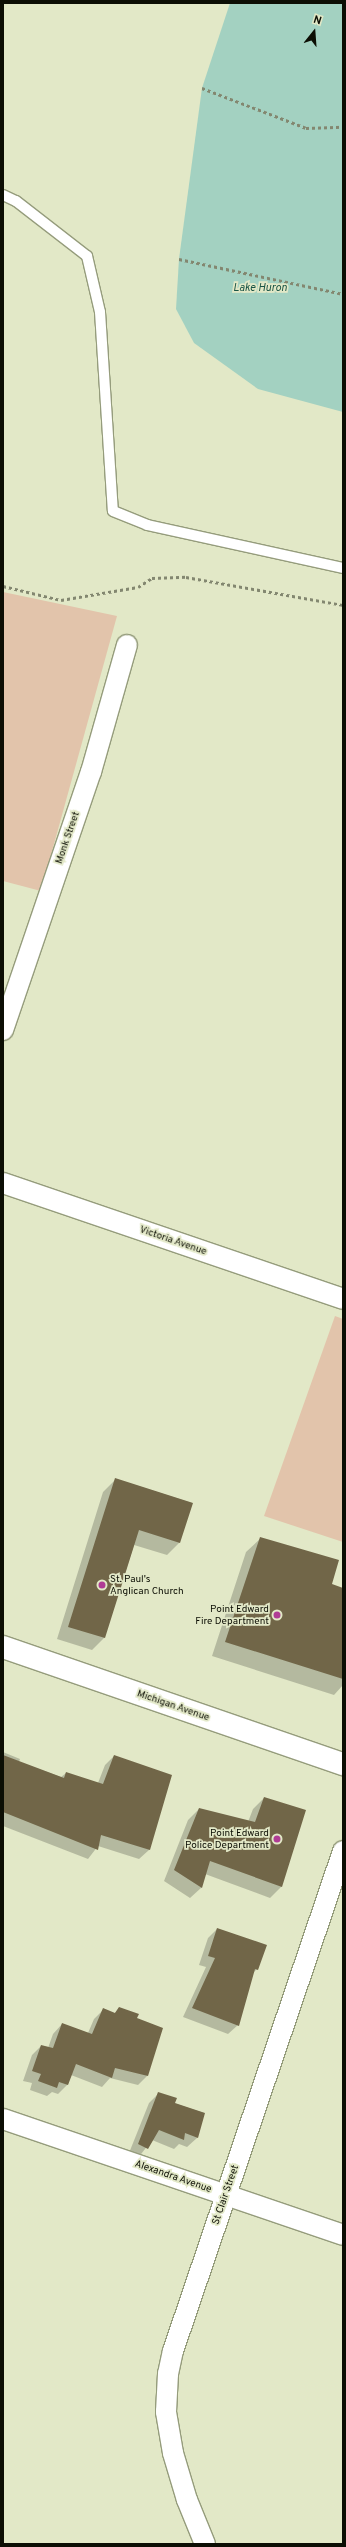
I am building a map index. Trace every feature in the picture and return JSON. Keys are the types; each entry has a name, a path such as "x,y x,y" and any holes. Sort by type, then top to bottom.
{"street":[{"name":"Monk Street","path":"3,1030 91,772 127,645"},
{"name":"Victoria Avenue","path":"3,1182 343,1299"},
{"name":"Michigan Avenue","path":"3,1647 343,1764"},
{"name":"St Clair Street","path":"205,2544 187,2500 173,2453 166,2392 173,2351 343,1850"},
{"name":"Alexandra Avenue","path":"3,2119 343,2235"}],"lane":[{"path":"3,195 16,201 87,256 100,312 113,511 147,525 343,568"}],"path":[{"path":"202,88 306,128 343,127"},
{"path":"179,259 343,294"},
{"path":"3,586 61,600 138,587 152,578 186,577 343,605"}],"shaded area":[{"path":"3,592 117,616 41,891 3,881"},
{"path":"335,1316 343,1319 343,1542 264,1516"}],"water":[{"name":"Lake Huron","path":"230,3 343,3 343,412 258,389 194,343 176,309 179,259 202,88"}],"building":[{"name":"St. Paul's Anglican Church","path":"115,1478 193,1503 180,1543 139,1530 105,1638 68,1627"},
{"path":"260,1537 339,1560 332,1584 343,1588 343,1679 225,1642"},
{"path":"3,1755 64,1778 66,1772 103,1784 114,1755 172,1775 150,1850 101,1835 98,1850 3,1812"},
{"path":"264,1797 306,1810 282,1887 210,1861 202,1888 174,1870 199,1808 255,1822"},
{"path":"217,1928 267,1945 258,1970 255,1969 239,2026 192,2008 215,1958 208,1956"},
{"path":"119,2007 139,2014 137,2018 163,2028 148,2076 115,2068 112,2078 76,2064 68,2085 59,2082 57,2088 38,2081 41,2074 32,2071 41,2045 53,2048 62,2023 92,2034 103,2008 115,2013"},
{"path":"158,2092 177,2098 175,2103 205,2113 198,2138 185,2133 184,2140 159,2130 148,2149 138,2144"}],"place":[{"name":"St. Paul's Anglican Church","path":"102,1585"},
{"name":"Point Edward Fire Department","path":"277,1615"},
{"name":"Point Edward Police Department","path":"277,1839"}]}
